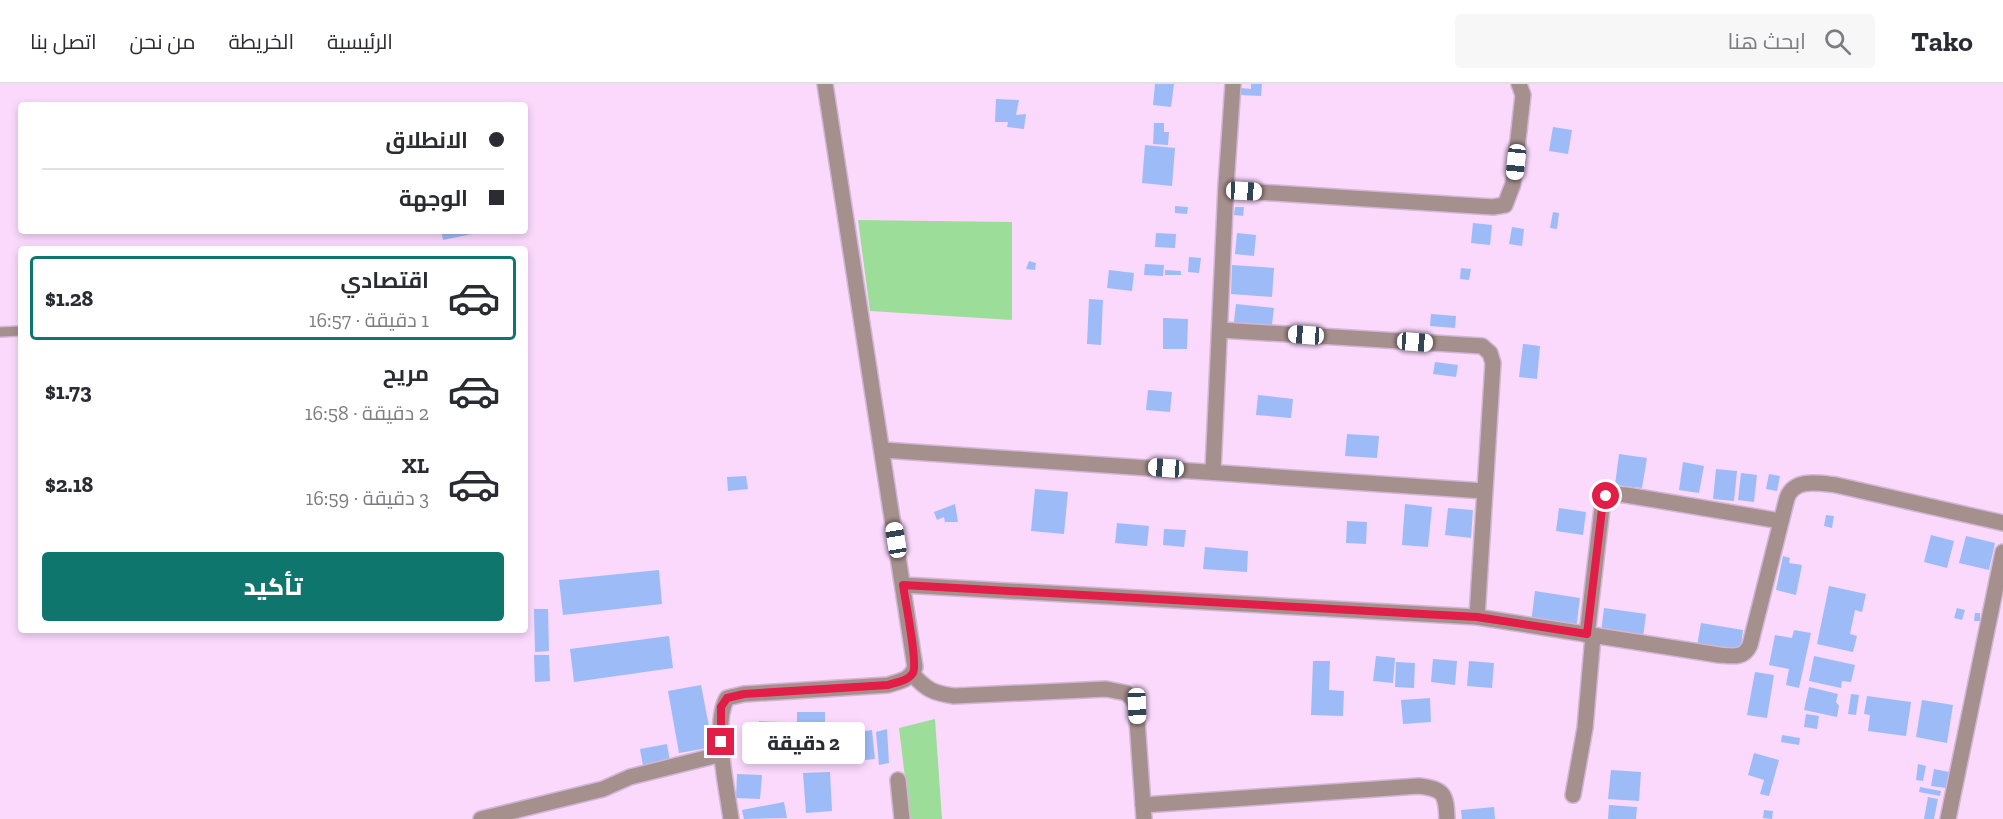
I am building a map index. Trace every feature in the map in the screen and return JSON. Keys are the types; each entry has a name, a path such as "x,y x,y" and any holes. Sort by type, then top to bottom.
{"street":[{"path":"731,819 720,730 721,707 727,698 744,694 888,685 906,680 915,667 825,84"},
{"path":"1213,471 1233,84"},
{"path":"1226,190 1399,202 1493,207 1505,205 1513,184 1522,95 1519,84"},
{"path":"1220,330 1482,346 1490,353 1493,363 1477,617"},
{"path":"883,450 1484,491"},
{"path":"903,585 1477,617 1719,655 1742,656 1748,651 1754,631 1787,498 1796,485 1819,484 1854,489 2003,523"},
{"path":"1573,795 1585,728 1590,635 1603,501 1606,496 1626,495 1781,521"},
{"path":"1948,819 2003,552"},
{"path":"912,674 925,688 937,694 954,696 1092,690 1117,690 1126,693 1137,706 1143,812 1419,786 1443,793 1446,799 1447,819"},
{"path":"481,819 603,789 630,777 722,754"},
{"path":"898,780 902,819"}],"lane":[{"path":"0,332 18,331"}],"green space":[{"path":"858,220 1012,222 1012,320 870,311"},
{"path":"935,719 942,819 910,819 899,728"}],"building":[{"path":"1155,84 1174,84 1171,107 1153,105"},
{"path":"1251,84 1262,84 1261,96 1241,95 1241,88 1251,89"},
{"path":"996,99 1019,100 1016,115 1026,114 1024,129 1007,127 1008,122 995,122"},
{"path":"1154,123 1164,123 1164,132 1169,132 1168,145 1153,144"},
{"path":"1553,127 1572,130 1568,154 1549,151"},
{"path":"1145,145 1175,148 1172,186 1142,183"},
{"path":"1175,206 1188,207 1187,214 1175,213"},
{"path":"1235,207 1244,207 1243,216 1234,215"},
{"path":"1553,212 1559,213 1557,229 1550,228"},
{"path":"1473,223 1492,225 1490,245 1471,243"},
{"path":"1512,227 1524,229 1522,246 1509,244"},
{"path":"1156,233 1176,234 1175,248 1155,247"},
{"path":"1237,233 1256,235 1254,256 1235,254"},
{"path":"442,234 472,234 443,240"},
{"path":"1189,257 1201,258 1199,273 1188,272"},
{"path":"1029,261 1036,263 1035,270 1026,269"},
{"path":"1145,264 1164,265 1163,276 1144,275"},
{"path":"1232,265 1274,268 1272,297 1231,294"},
{"path":"1461,268 1471,269 1469,280 1460,279"},
{"path":"1109,270 1134,273 1132,291 1107,288"},
{"path":"1165,270 1181,271 1181,275 1165,275"},
{"path":"1089,299 1103,300 1101,345 1087,344"},
{"path":"1236,304 1274,308 1271,333 1233,330"},
{"path":"1431,314 1456,316 1455,328 1430,326"},
{"path":"1163,318 1188,319 1187,349 1163,349"},
{"path":"1523,344 1540,346 1537,379 1519,377"},
{"path":"1435,362 1458,365 1456,377 1433,374"},
{"path":"1148,390 1172,392 1170,412 1146,410"},
{"path":"1258,395 1293,399 1291,418 1256,415"},
{"path":"1347,434 1379,436 1377,458 1345,456"},
{"path":"1619,454 1647,458 1642,488 1615,485"},
{"path":"1683,462 1704,466 1699,493 1679,490"},
{"path":"1716,469 1737,471 1734,501 1713,499"},
{"path":"1741,473 1757,475 1754,502 1738,500"},
{"path":"1769,474 1780,476 1777,491 1766,489"},
{"path":"746,476 748,489 728,491 727,477"},
{"path":"1035,489 1068,492 1064,534 1031,531"},
{"path":"955,504 958,522 945,522 944,517 937,520 934,512"},
{"path":"1405,504 1432,507 1428,547 1402,545"},
{"path":"1448,508 1473,510 1471,538 1445,535"},
{"path":"1559,508 1586,512 1583,535 1556,531"},
{"path":"1826,515 1834,516 1832,528 1824,526"},
{"path":"1347,521 1367,522 1366,544 1346,543"},
{"path":"1117,523 1149,526 1147,546 1115,543"},
{"path":"1164,529 1186,530 1184,547 1163,545"},
{"path":"1931,535 1954,541 1947,568 1924,562"},
{"path":"1966,536 1995,543 1989,570 1959,563"},
{"path":"1205,547 1248,551 1247,572 1203,569"},
{"path":"1783,556 1790,558 1789,563 1802,565 1796,595 1776,590"},
{"path":"659,570 662,604 563,615 559,580"},
{"path":"1829,586 1866,594 1862,612 1855,610 1850,634 1857,636 1853,652 1817,644"},
{"path":"1535,591 1580,598 1576,629 1531,623"},
{"path":"1604,608 1646,614 1643,638 1601,632"},
{"path":"1957,608 1965,610 1962,620 1954,618"},
{"path":"534,609 548,609 549,651 535,652"},
{"path":"1975,613 1980,613 1980,621 1974,621"},
{"path":"1701,623 1743,630 1740,653 1697,646"},
{"path":"1794,630 1811,633 1799,688 1786,685 1789,669 1769,665 1775,635 1792,638"},
{"path":"669,636 673,668 574,682 570,649"},
{"path":"534,655 549,655 550,681 535,682"},
{"path":"1376,656 1395,658 1393,683 1373,681"},
{"path":"1814,656 1855,665 1851,682 1842,681 1841,688 1809,681"},
{"path":"1433,659 1457,661 1455,685 1431,682"},
{"path":"1313,661 1330,661 1329,690 1344,691 1343,716 1311,715"},
{"path":"1469,661 1494,663 1492,688 1467,686"},
{"path":"1396,662 1415,663 1414,688 1395,687"},
{"path":"1755,672 1774,675 1767,718 1747,715"},
{"path":"701,685 713,747 679,753 668,691"},
{"path":"1809,687 1838,694 1837,717 1804,710"},
{"path":"1851,694 1859,695 1856,715 1848,714"},
{"path":"1867,696 1911,702 1906,736 1868,731 1870,715 1864,714"},
{"path":"1430,698 1431,722 1403,724 1401,700"},
{"path":"1922,700 1953,705 1947,743 1916,737"},
{"path":"797,712 825,712 825,748 797,748"},
{"path":"1806,714 1819,716 1817,729 1804,727"},
{"path":"759,721 782,722 780,754 758,753"},
{"path":"887,729 889,763 879,765 876,732"},
{"path":"872,730 875,759 848,762 845,734"},
{"path":"1782,735 1800,738 1799,745 1781,742"},
{"path":"667,744 670,761 643,766 640,749"},
{"path":"1754,753 1779,760 1769,796 1760,794 1764,780 1748,775"},
{"path":"1918,764 1926,766 1923,781 1916,780"},
{"path":"1934,769 1949,772 1946,788 1931,786"},
{"path":"1611,770 1641,772 1639,801 1608,799"},
{"path":"830,772 832,811 806,813 803,773"},
{"path":"737,774 762,775 760,799 736,798"},
{"path":"1920,787 1941,791 1940,796 1919,792"},
{"path":"1928,797 1938,799 1934,819 1924,819"},
{"path":"784,802 787,818 744,819 742,810"},
{"path":"1609,805 1637,807 1636,819 1608,819"},
{"path":"1494,807 1495,819 1462,819 1461,810"},
{"path":"1764,810 1773,811 1772,819 1763,818"}],"route":[{"path":"721,742 721,707 727,698 744,694 888,685 906,680 915,667 903,585 1477,617 1587,634 1603,501 1606,496"}]}
